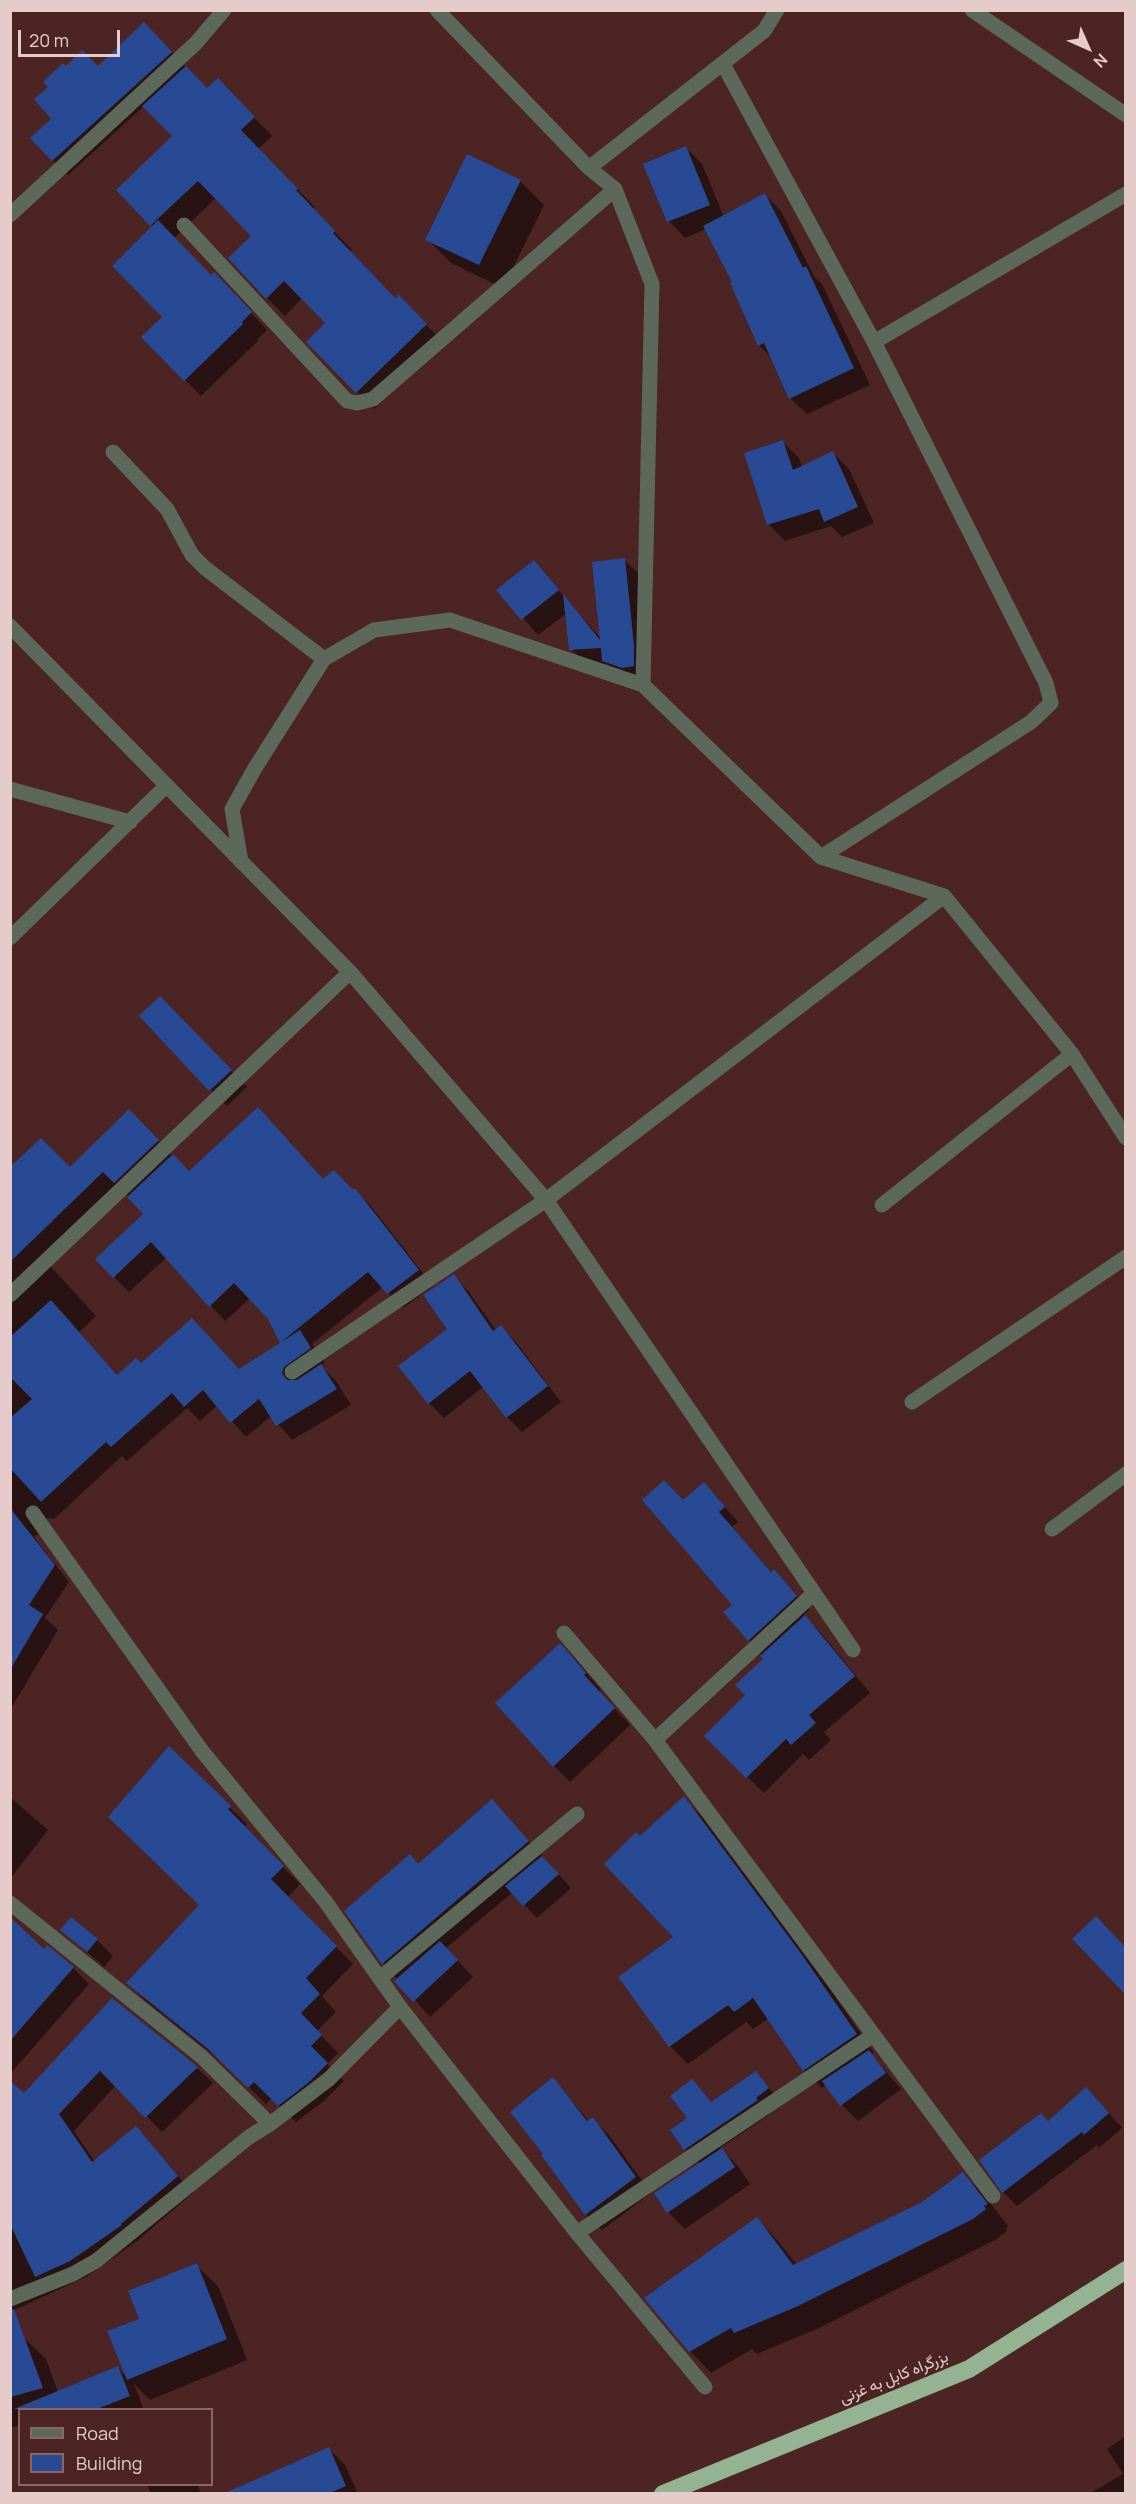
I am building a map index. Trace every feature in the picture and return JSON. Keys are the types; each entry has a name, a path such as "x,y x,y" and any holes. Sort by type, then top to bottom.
{"highway":[{"name":"بزرگراه کابل به غزنی","path":"663,2493 969,2369 1125,2270"}],"street":[{"path":"10,215 196,44 224,10"},
{"path":"437,10 589,168 615,189 652,284 643,685"},
{"path":"589,168 764,31 777,10"},
{"path":"972,10 1125,115"},
{"path":"723,64 874,342 1046,683 1051,703 1031,722 821,857"},
{"path":"184,225 347,401 357,403 374,399 615,189"},
{"path":"874,342 1125,194"},
{"path":"113,452 167,509 192,555 205,568 324,659"},
{"path":"242,862 232,809 255,768 324,659 374,630 450,620 643,685 821,857 944,896 1072,1054 1125,1138"},
{"path":"10,626 350,972 546,1200 853,1650"},
{"path":"10,938 166,786"},
{"path":"10,789 130,822"},
{"path":"292,1372 546,1200 944,896"},
{"path":"10,1295 350,972"},
{"path":"882,1205 1072,1054"},
{"path":"912,1402 1125,1257"},
{"path":"1052,1528 1125,1474"},
{"path":"33,1513 202,1751 325,1900 400,2007 577,2233 705,2387"},
{"path":"655,1740 813,1594"},
{"path":"564,1633 655,1740 872,2036 993,2196"},
{"path":"380,1978 577,1814"},
{"path":"10,1903 202,2056 270,2124"},
{"path":"10,2299 73,2274 96,2261 249,2137 270,2124 329,2079 400,2007"},
{"path":"577,2233 872,2036"}],"building":[{"path":"144,22 172,52 52,161 30,138 51,119 34,99 48,87 43,82 63,63 66,66 82,50 98,66"},
{"path":"186,66 207,88 218,78 255,117 241,130 298,189 296,190 335,231 333,233 396,299 398,294 427,324 356,393 306,342 325,323 284,281 266,299 228,258 251,236 198,181 150,226 116,190 172,136 142,106"},
{"path":"686,146 710,205 667,222 643,164"},
{"path":"467,154 521,180 479,265 425,240"},
{"path":"765,193 803,268 806,266 854,368 789,399 764,343 758,346 730,283 732,282 703,226"},
{"path":"158,220 211,275 214,272 252,312 242,322 243,324 184,381 141,337 162,317 112,266"},
{"path":"783,440 793,470 833,451 858,507 824,522 819,509 767,525 744,453"},
{"path":"625,558 634,666 622,668 602,661 601,648 569,650 563,594 600,640 592,562"},
{"path":"534,560 559,590 521,620 496,590"},
{"path":"160,996 232,1070 209,1091 139,1016"},
{"path":"258,1107 323,1179 334,1170 353,1190 355,1188 419,1270 387,1294 368,1272 281,1342 300,1330 311,1348 284,1367 282,1373 287,1380 297,1380 321,1364 337,1389 276,1426 259,1399 230,1423 203,1390 184,1407 172,1393 111,1447 106,1442 41,1502 10,1468 10,1418 32,1399 10,1377 10,1337 51,1300 117,1375 136,1358 141,1363 192,1318 239,1369 280,1343 268,1319 234,1283 209,1307 151,1242 113,1278 95,1259 143,1214 127,1197 173,1154 189,1171"},
{"path":"129,1109 159,1140 114,1183 103,1172 10,1262 10,1167 41,1138 70,1167"},
{"path":"454,1274 493,1331 501,1325 548,1386 506,1418 470,1371 428,1404 398,1366 447,1329 423,1295"},
{"path":"664,1480 683,1500 704,1482 725,1507 719,1512 771,1572 774,1569 797,1596 748,1641 723,1612 732,1605 642,1500"},
{"path":"10,1508 55,1565 29,1605 43,1614 10,1670"},
{"path":"805,1615 855,1676 809,1715 816,1723 791,1745 786,1739 746,1778 704,1736 745,1695 735,1685 763,1659 760,1656"},
{"path":"560,1643 586,1673 584,1675 615,1708 553,1767 495,1703"},
{"path":"169,1746 231,1806 228,1809 284,1866 271,1879 337,1946 306,1978 320,1994 301,2013 322,2035 311,2046 328,2063 308,2083 278,2106 254,2082 248,2088 208,2049 126,1983 199,1905 108,1817"},
{"path":"684,1796 800,1952 857,2034 803,2071 753,1998 734,2012 728,2005 669,2047 618,1977 673,1937 604,1864 636,1832 640,1836"},
{"path":"492,1799 529,1841 382,1964 344,1911 410,1854 418,1864"},
{"path":"542,1856 559,1874 523,1906 505,1886"},
{"path":"1096,1916 1125,1947 1125,1994 1072,1939"},
{"path":"10,1917 44,1949 47,1945 74,1967 10,2041"},
{"path":"71,1917 98,1939 87,1952 60,1930"},
{"path":"440,1941 458,1960 413,2002 394,1981"},
{"path":"112,1998 198,2067 145,2118 100,2071 59,2114 92,2162 136,2126 178,2176 122,2225 70,2261 35,2277 10,2224 10,2081 24,2093"},
{"path":"869,2050 886,2073 840,2106 822,2081"},
{"path":"756,2071 769,2088 756,2098 758,2100 684,2150 670,2130 687,2118 670,2096 692,2079 711,2102"},
{"path":"553,2077 587,2121 593,2117 636,2177 585,2215 541,2155 543,2154 510,2112"},
{"path":"1086,2087 1109,2113 1084,2135 1082,2132 1002,2193 979,2160 1041,2113 1048,2121"},
{"path":"722,2148 735,2167 667,2213 654,2193"},
{"path":"963,2172 988,2204 984,2206 986,2209 973,2219 798,2306 734,2333 731,2328 689,2352 644,2298 757,2217 793,2265 922,2202"},
{"path":"197,2263 227,2339 127,2380 107,2331 139,2319 128,2291"},
{"path":"14,2309 43,2388 10,2397 10,2310"},
{"path":"118,2366 130,2396 100,2408 14,2409"},
{"path":"329,2447 346,2486 330,2493 225,2493"}]}
